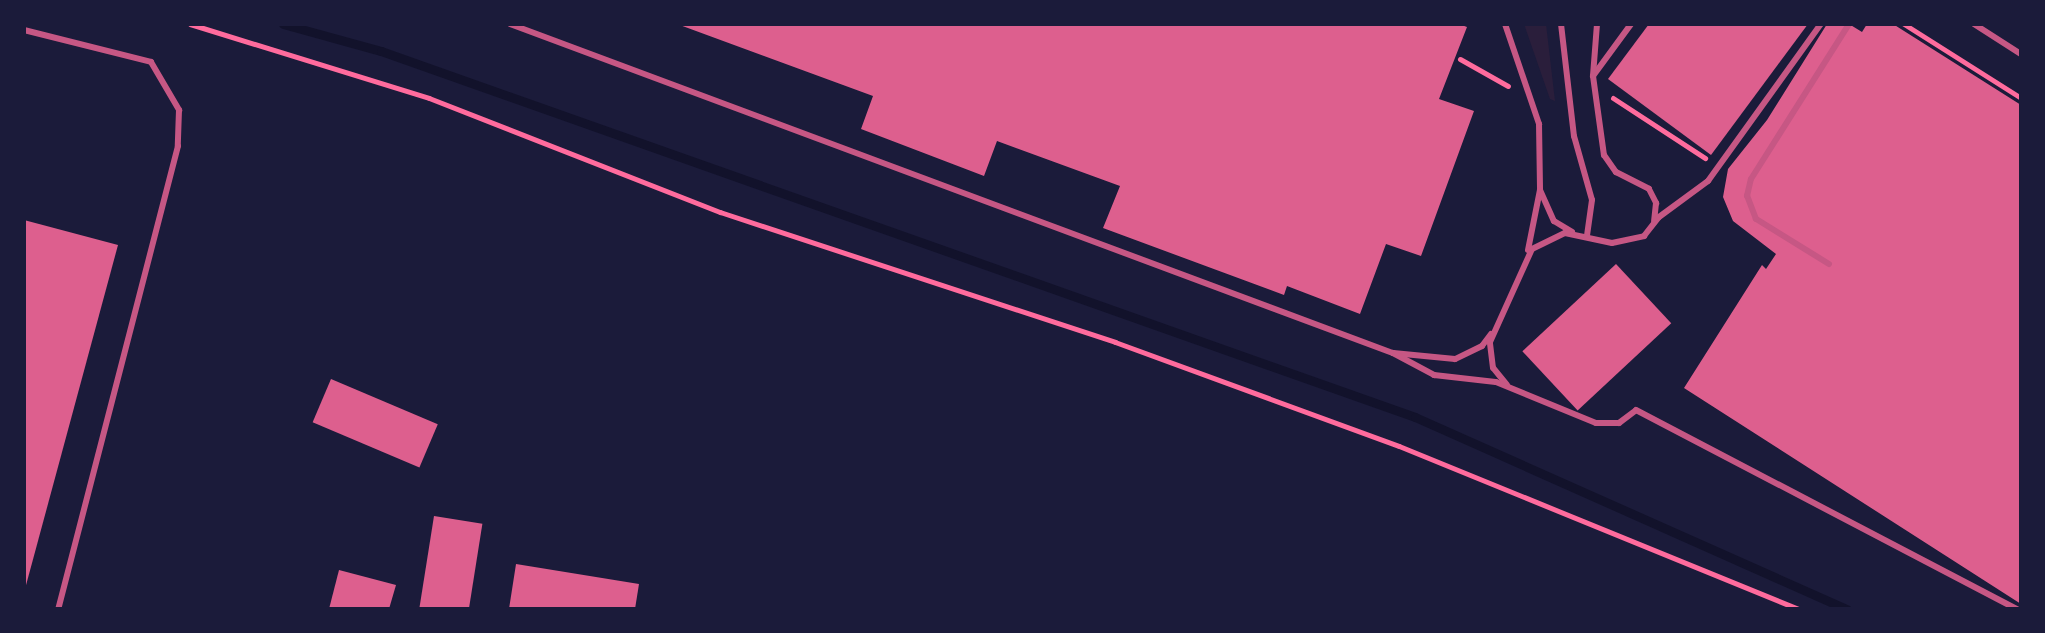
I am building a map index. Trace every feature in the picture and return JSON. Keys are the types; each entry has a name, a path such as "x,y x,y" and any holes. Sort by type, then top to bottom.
{"lane":[{"path":"510,24 1393,353 1434,375 1510,387 1606,425 1636,410 2017,609"},
{"path":"1393,353 1455,359 1482,346 1491,334 1525,258 1540,190 1536,111 1505,24"},
{"path":"1561,24 1566,84 1591,195 1587,236"},
{"path":"1597,24 1593,76 1604,155 1616,172 1653,195 1654,222"},
{"path":"1593,76 1631,24"},
{"path":"1540,190 1554,221 1576,233 1624,244 1644,236 1654,222 1708,181 1821,24"},
{"path":"1829,264 1756,219 1747,196 1751,179 1849,24"},
{"path":"1974,24 2021,54"},
{"path":"24,30 151,62 179,110 178,146 58,609"},
{"path":"1525,258 1548,237 1576,233"},
{"path":"1491,334 1493,368 1510,387"}],"path":[{"path":"190,24 429,98 720,212 1130,347 1399,446 1798,609"},
{"path":"1904,24 2021,98"}],"shaded area":[{"path":"1524,24 1546,24 1555,101 1550,99"}],"building":[{"path":"677,24 1459,24 1467,27 1439,99 1474,111 1421,256 1386,244 1360,314 1287,286 1284,295 1103,228 1120,186 997,141 984,176 861,129 873,96"},
{"path":"1649,24 1808,24 1711,155 1608,79"},
{"path":"1827,24 1849,24 1862,32 1867,24 1893,24 2021,105 2021,604 1684,388 1762,265 1766,269 1776,254 1733,221 1723,197 1728,169 1767,120"},
{"path":"24,220 118,245 25,589 24,589"},
{"path":"1616,264 1671,323 1578,411 1522,351"},
{"path":"331,379 438,424 419,468 313,422"},
{"path":"434,516 482,524 469,609 419,609"},
{"path":"516,564 639,584 635,609 509,609"},
{"path":"339,570 396,585 389,609 329,609"}],"waterway":[{"path":"283,24 381,51 1415,417 1847,609"}]}
